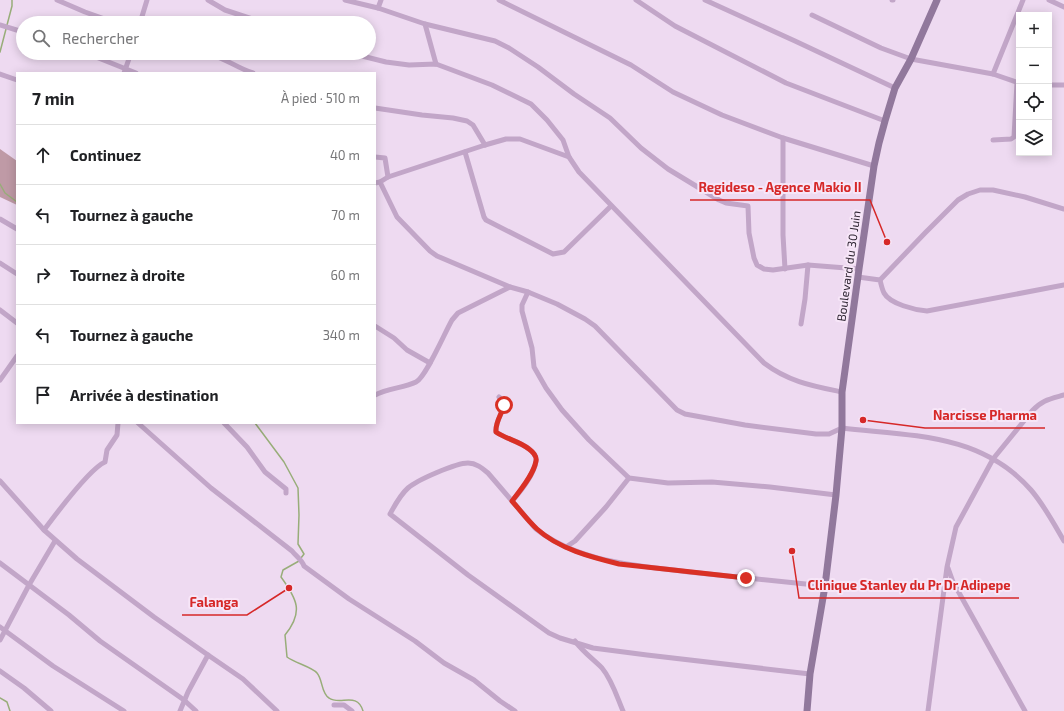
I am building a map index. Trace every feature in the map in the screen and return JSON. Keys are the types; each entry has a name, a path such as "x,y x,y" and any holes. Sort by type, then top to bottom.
{"street":[{"path":"57,0 97,16"},
{"path":"142,16 146,0"},
{"path":"208,0 225,10 243,16"},
{"path":"345,0 378,8 425,24 495,41 509,48 610,118 641,148 674,173 719,200 726,203 748,206 748,233 754,258 757,265 764,269 786,269 808,265 858,273 880,280"},
{"path":"378,8 381,0"},
{"path":"500,0 631,65 673,92 722,115 783,138 874,166"},
{"path":"636,0 675,26 786,83 884,121"},
{"path":"705,0 895,88"},
{"name":"Boulevard du 30 Juin","path":"807,711 810,674 825,586 836,495 842,428 842,392 874,166 884,121 895,88 911,58 936,0"},
{"path":"992,74 1023,0"},
{"path":"1049,0 1064,7"},
{"path":"812,15 881,48 911,58 992,74 1016,82"},
{"path":"425,24 436,64"},
{"path":"1,26 16,30"},
{"path":"101,60 125,71 129,60"},
{"path":"224,60 238,68 250,72"},
{"path":"376,60 409,65 436,64 492,85 531,104 547,120 563,140 569,157 579,172 764,363 787,378 842,392"},
{"path":"0,74 16,80"},
{"path":"993,140 1011,139 1014,137 1018,84"},
{"path":"1052,85 1064,85"},
{"path":"376,108 467,121 473,125 485,145"},
{"path":"783,138 783,235 786,269"},
{"path":"569,157 520,139 506,139 388,177 377,182 397,217 430,251 437,256 510,287 528,292 572,312 595,326 677,410 685,414 745,425 816,434 829,434 842,428 947,441 976,450 1015,474 1030,489 1040,501 1064,541"},
{"path":"465,152 486,220 553,254 564,252 611,206"},
{"path":"376,157 385,158 388,177"},
{"path":"880,280 958,200 968,194 980,190 993,190 1025,197 1064,209"},
{"path":"0,219 16,228"},
{"path":"0,263 16,273"},
{"path":"801,324 806,299 808,265"},
{"path":"880,280 884,292 892,301 919,310 927,311 1064,285"},
{"path":"376,394 417,381 422,378 452,320 458,313 510,287"},
{"path":"528,292 522,305 522,311 532,348 534,367 546,388 562,410 589,440 629,478 668,483 712,482 836,495"},
{"path":"0,310 16,322"},
{"path":"376,327 394,338 407,350 430,364"},
{"path":"0,380 16,357"},
{"path":"928,711 947,567 956,527 993,460 1032,411 1046,400 1064,395"},
{"path":"499,396 505,402 502,414 495,426 496,432 528,448 535,454 536,460 533,470 521,491 512,501"},
{"path":"44,530 80,486 105,462 107,450 117,435 118,424"},
{"path":"139,424 211,488 292,551 303,562 304,566 349,599 415,641 444,663 474,680 515,711"},
{"path":"225,424 247,447 265,472 286,489 286,493"},
{"path":"810,674 593,648 575,641 560,638 468,576 390,514 395,504 408,488 456,465 470,463 479,466 488,473 536,529 566,547 600,559 619,564 825,586"},
{"path":"566,547 575,542 629,478"},
{"path":"0,481 44,530 77,560 208,655 243,678 277,711"},
{"path":"0,640 6,632 29,586 55,541"},
{"path":"0,563 29,586 69,614 100,641 184,700 196,711"},
{"path":"947,567 953,582 1025,711"},
{"path":"0,627 53,666 124,711"},
{"path":"575,641 582,651 602,669 624,711"},
{"path":"180,711 184,700 208,655"},
{"path":"0,671 24,688 51,711"},
{"path":"334,705 344,705 352,711"}],"shaded area":[{"path":"0,149 16,160 16,205 0,197"}],"waterway":[{"path":"7,25 12,0"},
{"path":"0,52 6,29"},
{"path":"0,184 5,193 16,201"},
{"path":"256,424 284,462 298,488 298,544 304,554 301,558"},
{"path":"299,561 283,570 281,577 291,592 296,606 295,619 285,635 287,657 315,671 319,676 326,696 338,701 353,700 360,705 363,711"},
{"path":"0,698 7,702 10,711"}],"place":[{"name":"Regideso - Agence Makio II","path":"887,242"},
{"name":"Narcisse Pharma","path":"863,420"},
{"name":"Clinique Stanley du Pr Dr Adipepe","path":"792,551"},
{"name":"Falanga","path":"289,588"}],"route":[{"path":"504,405 502,414 495,426 496,432 501,436 528,448 535,454 536,460 533,470 521,491 512,501 536,529 566,547 619,564 746,578"}]}
